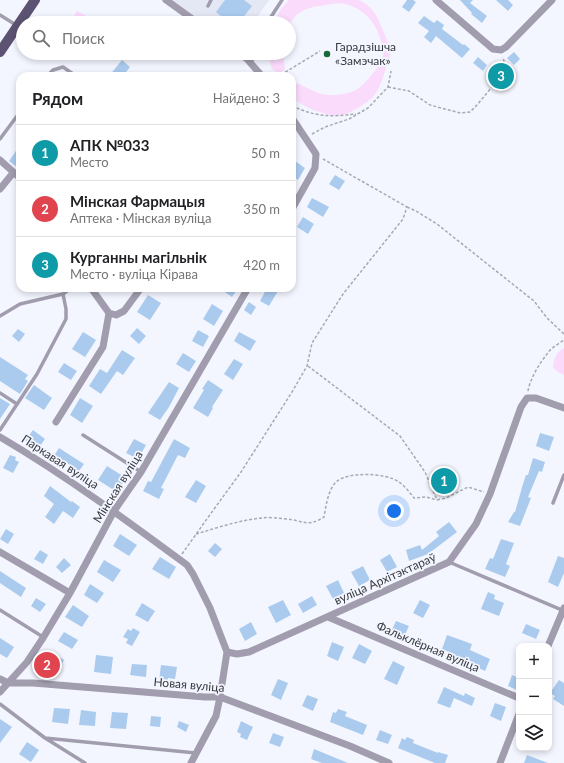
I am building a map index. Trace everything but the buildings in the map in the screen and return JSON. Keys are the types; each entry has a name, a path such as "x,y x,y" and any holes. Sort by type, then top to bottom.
{"main road":[{"path":"24,16 35,0"},
{"path":"0,52 16,28"}],"street":[{"path":"166,0 188,16"},
{"path":"436,0 493,49 501,50 506,47 552,0"},
{"path":"247,60 258,72"},
{"path":"296,124 316,154 315,168 296,202"},
{"path":"0,160 16,175"},
{"path":"0,189 13,173"},
{"path":"94,292 109,313 116,315 124,311 138,292"},
{"name":"Мінская вуліца","path":"0,692 27,662 43,638 70,593 114,511 141,472 246,292"},
{"path":"56,422 103,347 109,313"},
{"path":"527,398 536,398 564,408"},
{"name":"вуліца Архітэктараў","path":"227,652 237,654 249,652 449,562 476,524 490,494 521,406 527,398"},
{"name":"Паркавая вуліца","path":"0,437 33,456 114,511 187,565 193,574 210,608 227,652 216,716 192,763"},
{"path":"0,552 70,593"},
{"path":"549,643 564,610"},
{"name":"Фальклёрная вуліца","path":"328,617 516,697"},
{"name":"Новая вуліца","path":"0,679 8,683 33,683 220,697 350,746 389,763"},
{"path":"500,763 519,715"}],"lane":[{"path":"208,6 211,0"},
{"path":"272,16 282,0"},
{"path":"0,15 16,25"},
{"path":"251,64 252,60"},
{"path":"51,72 63,67 70,72"},
{"path":"0,139 16,117"},
{"path":"0,316 20,304 63,294 66,292"},
{"path":"0,430 37,374 66,319 63,294"},
{"path":"0,393 17,404"},
{"path":"83,435 141,472"},
{"path":"553,503 564,475"},
{"path":"449,562 564,610"},
{"path":"0,610 43,638"},
{"path":"0,704 45,738 85,763"},
{"path":"45,738 197,753"}],"path":[{"path":"388,87 409,91 430,106 460,113 470,112 502,76 505,66 501,50"},
{"path":"286,72 320,51"},
{"path":"305,138 325,127 349,119 368,108 388,87 391,70"},
{"path":"296,108 308,113 332,117 358,114"},
{"path":"316,154 437,224 534,301 547,318 564,334"},
{"path":"179,559 241,472 307,366 312,343 339,300 403,219 406,207"},
{"path":"527,398 529,386 547,353 564,340"},
{"path":"307,366 400,436 425,472 436,500"},
{"path":"196,534 262,518 288,519 307,524 317,521 324,517 330,493 336,482 354,475 386,476 400,482 414,498 426,497 436,500 446,498 468,487 490,494"}],"shaded area":[{"path":"172,0 269,0 258,16 194,16"},
{"path":"289,0 359,0 366,4 377,16 390,50 389,60 382,81 372,98 350,112 337,116 316,111 296,101 296,83 324,95 349,93 359,88 375,71 384,50 376,28 364,13 352,6 339,3 306,9 296,16 277,16"},
{"path":"77,11 86,16 74,16"},
{"path":"269,60 284,60 285,69 281,72 276,72 272,69"},
{"path":"564,348 564,375 553,367 556,356"}],"place":[{"name":"Гарадзішча «Замэчак»","path":"327,54"},
{"name":"Курганны магільнік","path":"501,76"},
{"name":"АПК №033","path":"444,481"},
{"name":"Мінская Фармацыя","path":"47,665"}]}
